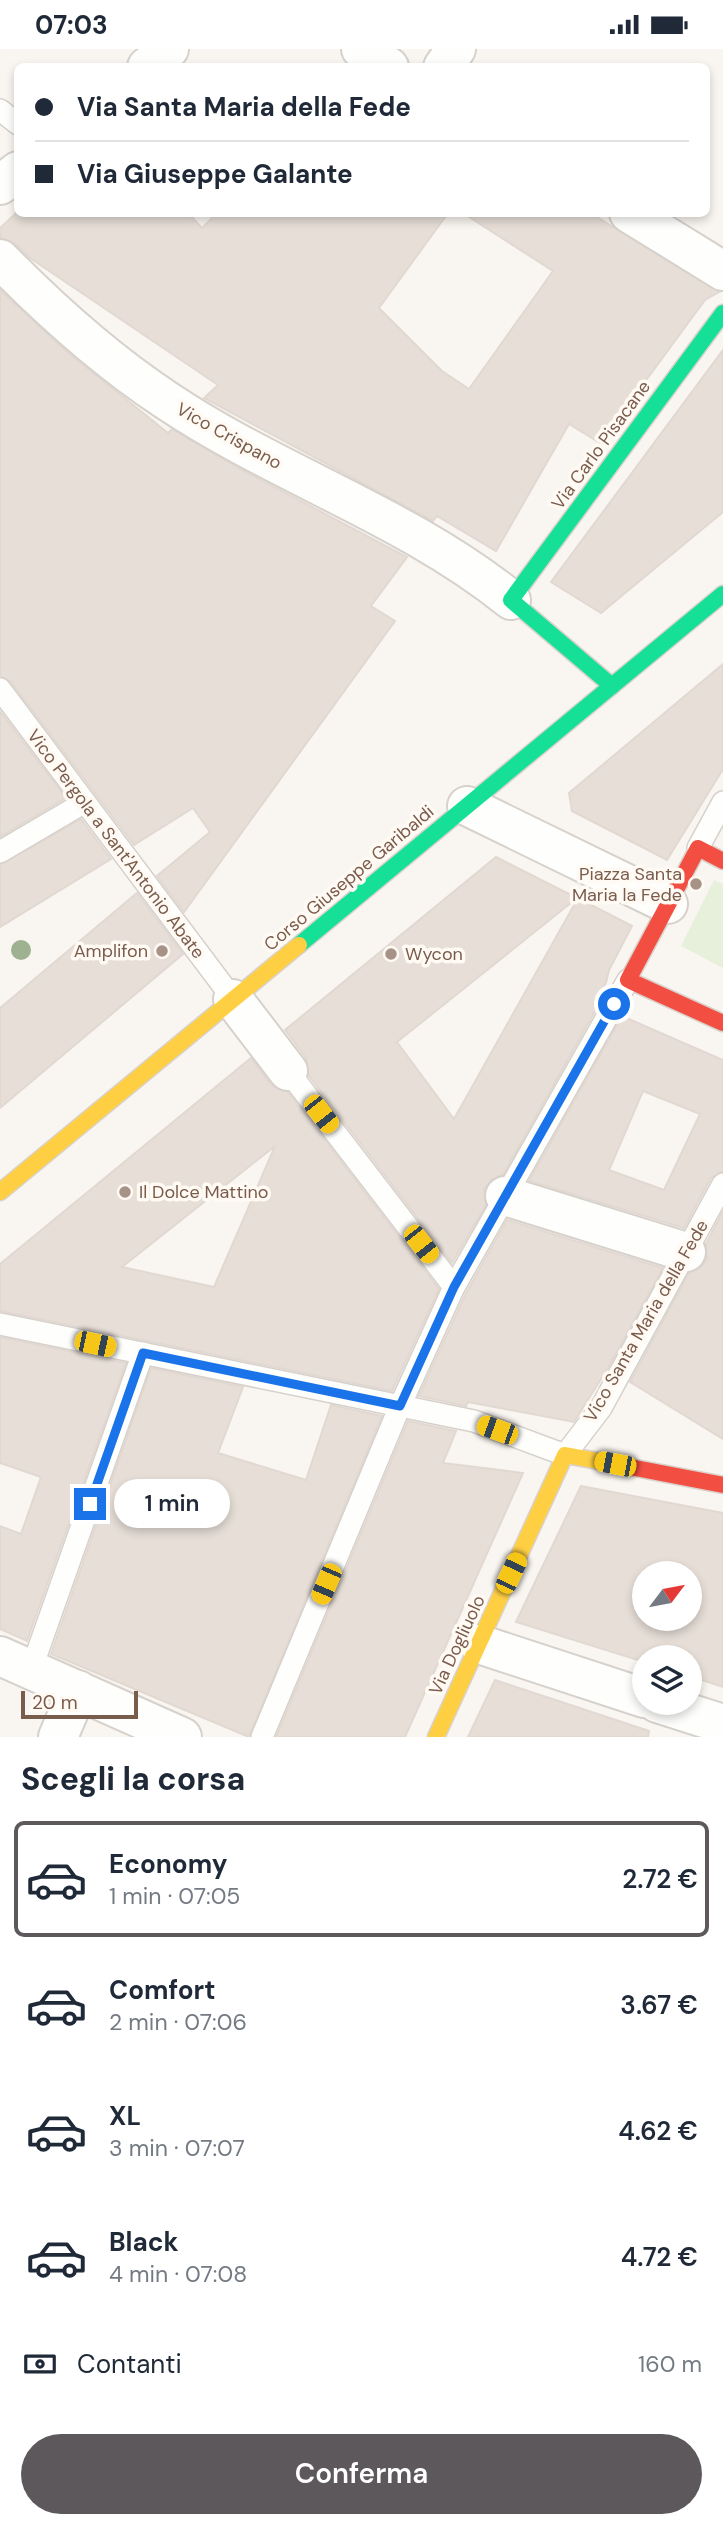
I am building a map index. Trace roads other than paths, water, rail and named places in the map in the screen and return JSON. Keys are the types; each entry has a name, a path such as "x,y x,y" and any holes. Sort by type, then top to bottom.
{"street":[{"path":"152,63 169,49"},
{"path":"361,49 383,63"},
{"path":"0,185 14,174"},
{"path":"635,217 723,271"},
{"name":"Vico Crispano","path":"0,259 74,328 166,400 441,551 497,589"},
{"name":"Via Carlo Pisacane","path":"497,589 723,313"},
{"path":"497,589 612,686"},
{"name":"Corso Giuseppe Garibaldi","path":"0,1192 723,594"},
{"path":"467,806 668,904"},
{"path":"723,861 698,848 628,980 723,1023"},
{"path":"233,999 288,1071"},
{"path":"505,1196 686,1252"},
{"path":"565,1455 723,1485"},
{"name":"Via Dogliuolo","path":"436,1737 565,1455"},
{"path":"479,1644 632,1694"},
{"path":"16,1663 182,1737"},
{"path":"58,1737 78,1690"},
{"path":"695,1715 723,1724"}],"lane":[{"path":"0,110 14,121"},
{"name":"Vico Pergola a Sant'Antonio Abate","path":"0,689 233,999"},
{"path":"698,848 723,802"},
{"path":"0,852 85,803"},
{"path":"262,1737 400,1406 454,1287 628,980"},
{"path":"288,1071 454,1287"},
{"name":"Vico Santa Maria della Fede","path":"565,1455 601,1408 723,1184"},
{"path":"0,1324 474,1422 565,1455"},
{"path":"16,1663 143,1353"}],"place":[{"name":"Piazza Santa Maria la Fede","path":"696,884"},
{"name":"Amplifon","path":"162,951"},
{"name":"Wycon","path":"391,954"},
{"name":"Il Dolce Mattino","path":"125,1192"}]}
